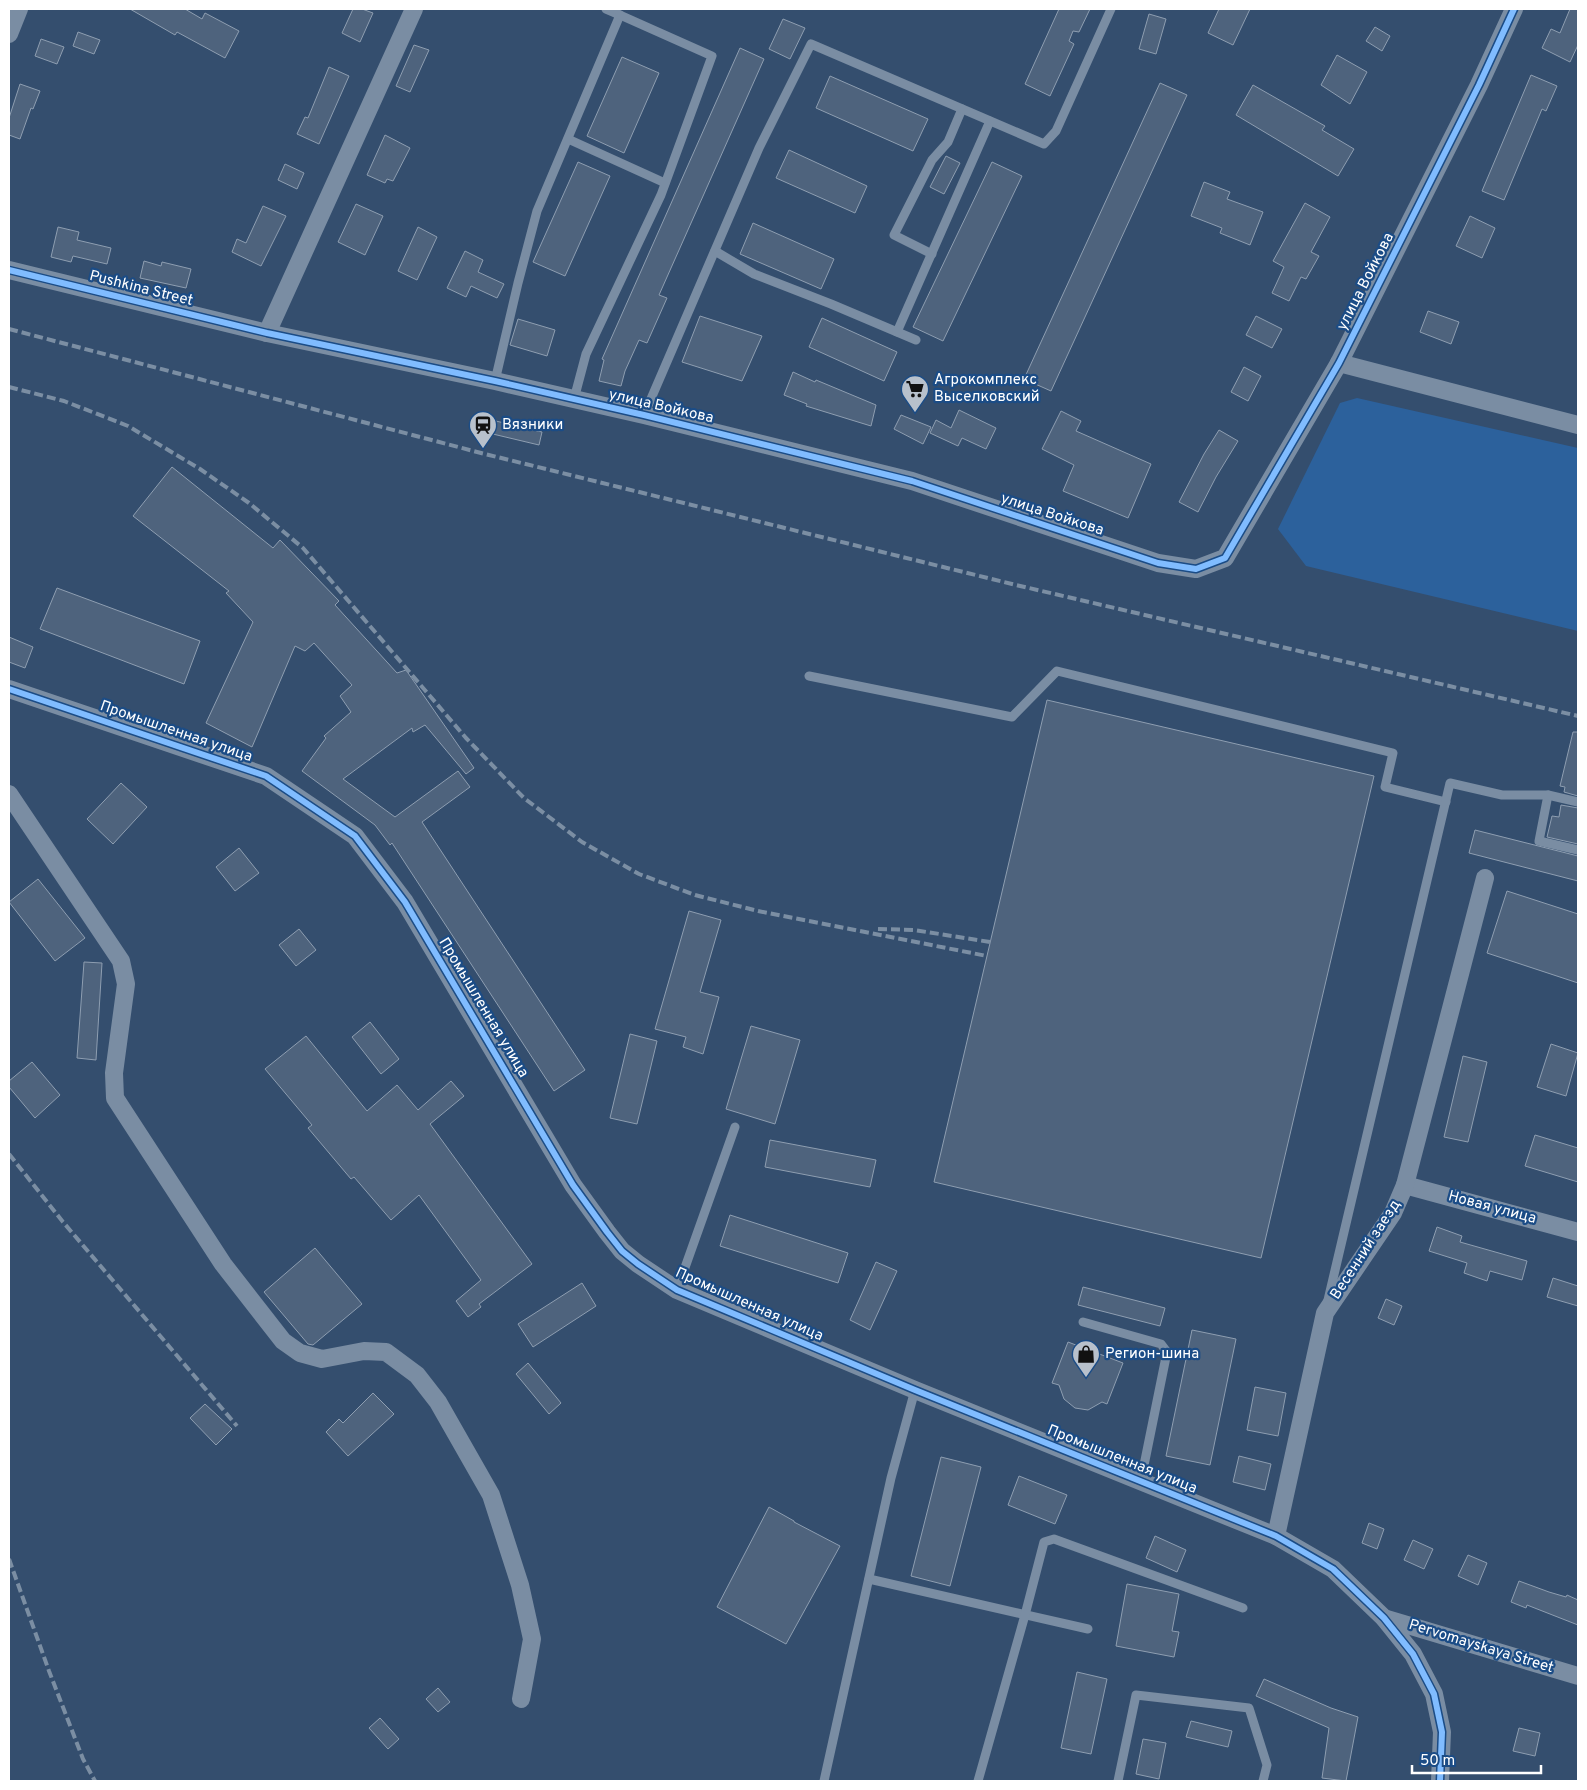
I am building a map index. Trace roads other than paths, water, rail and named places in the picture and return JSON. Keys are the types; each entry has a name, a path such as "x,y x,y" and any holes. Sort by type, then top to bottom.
{"street":[{"path":"9,34 19,9"},
{"path":"266,334 414,9"},
{"name":"улица Войкова","path":"266,334 574,399 912,481 1158,563 1196,569 1225,558 1339,363 1479,85 1514,9"},
{"name":"Pushkina Street","path":"9,270 266,334"},
{"path":"1339,363 1578,425"},
{"name":"Промышленная улица","path":"9,689 266,776 354,836 406,902 574,1185 606,1232 622,1251 677,1290 915,1390 1276,1536 1333,1569 1384,1618 1413,1654 1434,1694 1442,1732 1440,1781"},
{"path":"9,794 121,961 126,984 114,1074 115,1098 223,1264 282,1341 300,1353 322,1359 364,1350 386,1352 417,1375 438,1402 482,1478 491,1495 520,1585 532,1639 521,1699"},
{"name":"Весенний заезд","path":"1276,1536 1325,1313 1394,1212 1405,1185 1485,878"},
{"name":"Новая улица","path":"1405,1185 1578,1232"},
{"name":"Pervomayskaya Street","path":"1384,1618 1578,1676"}],"lane":[{"path":"574,399 586,354 665,183 712,56 606,9"},
{"path":"644,415 760,148 811,44 1044,144 1056,132 1111,9"},
{"path":"494,381 537,211 620,15"},
{"path":"932,254 894,235 932,160 948,142 962,109"},
{"path":"897,332 990,121"},
{"path":"568,139 665,183"},
{"path":"715,251 754,274 916,340"},
{"path":"810,676 1012,717 1057,671 1393,753 1384,787 1446,802"},
{"path":"1325,1313 1450,783 1502,795 1548,795 1578,802"},
{"path":"1548,795 1539,841 1578,850"},
{"path":"677,1290 735,1127"},
{"path":"1083,1322 1160,1344 1167,1352 1141,1480"},
{"path":"824,1781 891,1478 915,1390"},
{"path":"978,1781 1026,1615 1044,1542 1054,1539 1242,1608"},
{"path":"869,1579 1088,1629"},
{"path":"1118,1781 1136,1695 1249,1708 1267,1765 1263,1781"}],"railway":[{"path":"9,329 481,453 1016,585 1578,716"},
{"path":"9,387 64,401 128,426 200,469 249,503 303,548 466,738 524,798 582,842 639,874 695,895 758,911 987,956"},
{"path":"878,929 914,930 990,942"},
{"path":"9,1154 63,1222 237,1426"},
{"path":"9,1559 83,1759 95,1781"}],"place":[{"name":"Агрокомплекс Выселковский","path":"915,413"},
{"name":"Вязники","path":"483,449"},
{"name":"Регион-шина","path":"1086,1378"}]}
